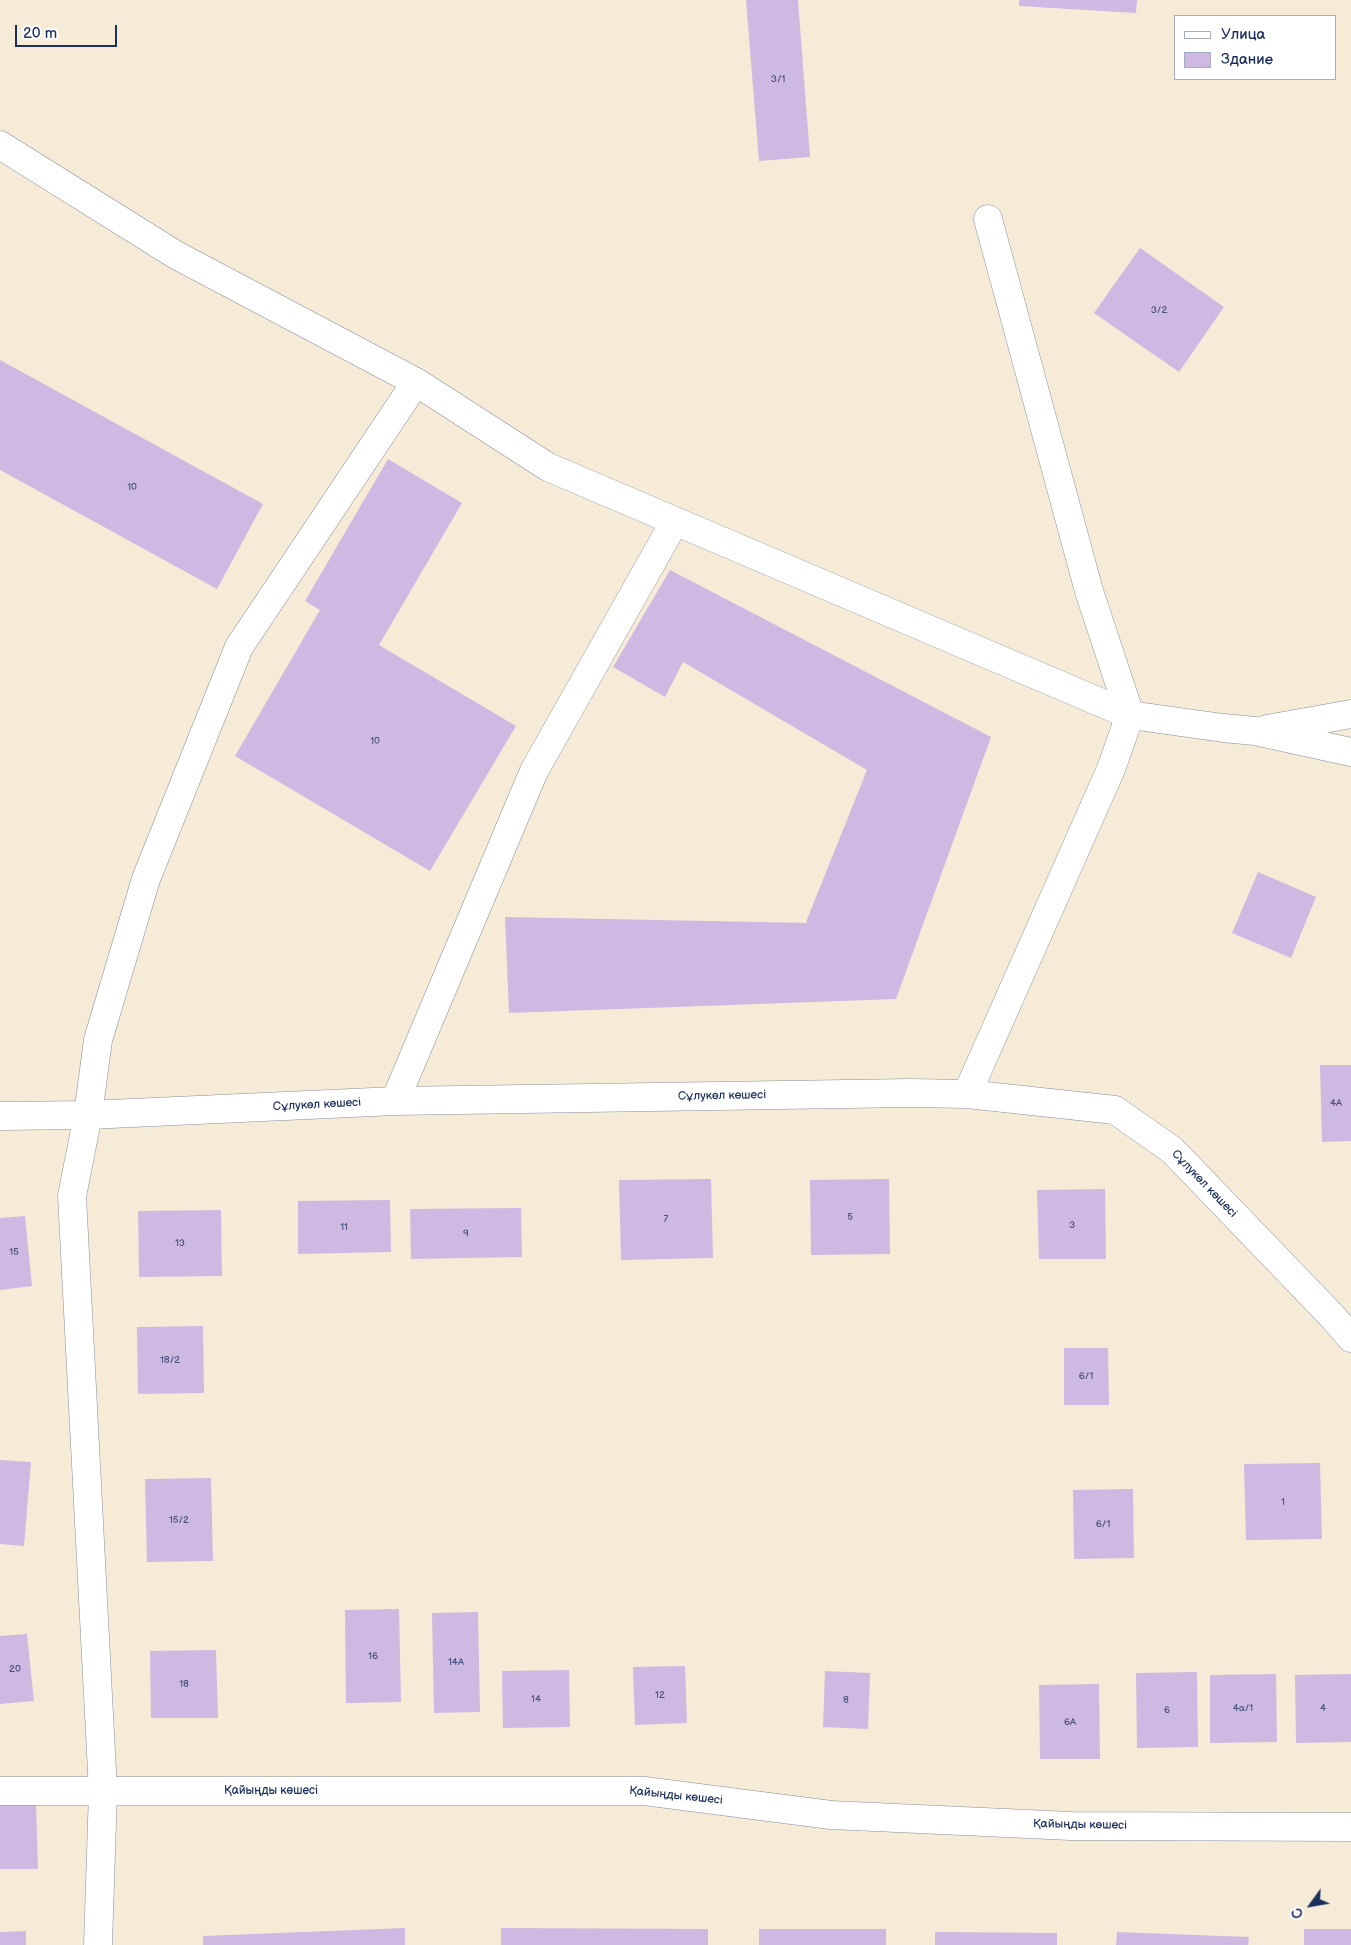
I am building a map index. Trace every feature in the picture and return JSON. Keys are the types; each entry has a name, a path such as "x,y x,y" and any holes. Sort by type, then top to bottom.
{"street":[{"path":"0,145 176,255 416,382 548,467 1130,716 1255,731 1351,752"},
{"path":"967,1094 1107,778 1130,716 1089,591 988,219"},
{"path":"98,1945 103,1791 72,1196 88,1115 98,1040 146,879 239,647 416,382"},
{"path":"395,1101 534,771 675,521"},
{"path":"1255,731 1351,714"},
{"name":"Сұлукөл көшесі","path":"0,1116 88,1115 395,1101 967,1094 1115,1110 1172,1150 1331,1314 1351,1338"},
{"name":"Қайыңды көшесі","path":"0,1791 644,1791 831,1815 1070,1826 1351,1827"}],"building":[{"path":"746,0 798,0 810,157 759,161"},
{"path":"1019,0 1137,0 1136,13 1019,6"},
{"path":"1140,248 1224,307 1179,372 1094,313"},
{"path":"0,360 263,504 217,589 0,470"},
{"path":"388,459 462,503 379,645 516,726 430,871 235,756 320,610 305,601"},
{"path":"670,570 991,737 896,999 509,1013 505,917 808,923 806,922 867,770 683,662 665,697 613,667"},
{"path":"1258,872 1316,897 1291,958 1232,933"},
{"path":"1320,1065 1351,1065 1351,1141 1322,1142"},
{"path":"711,1179 713,1258 621,1260 619,1180"},
{"path":"889,1179 890,1254 811,1255 810,1180"},
{"path":"1105,1189 1106,1259 1039,1259 1037,1190"},
{"path":"390,1200 391,1252 298,1254 298,1201"},
{"path":"521,1208 522,1257 411,1259 410,1209"},
{"path":"221,1210 222,1276 139,1277 138,1211"},
{"path":"25,1216 32,1286 0,1290 0,1218"},
{"path":"203,1326 204,1393 138,1394 137,1327"},
{"path":"1064,1348 1108,1348 1109,1405 1064,1405"},
{"path":"0,1460 31,1462 24,1546 0,1544"},
{"path":"1320,1463 1322,1539 1246,1540 1244,1464"},
{"path":"211,1478 213,1561 147,1562 145,1479"},
{"path":"1133,1489 1134,1558 1074,1559 1073,1490"},
{"path":"399,1609 401,1702 346,1703 345,1610"},
{"path":"478,1612 480,1712 434,1713 432,1613"},
{"path":"27,1634 34,1701 0,1704 0,1636"},
{"path":"216,1650 218,1718 151,1718 150,1651"},
{"path":"685,1666 687,1723 635,1725 633,1667"},
{"path":"569,1670 570,1727 503,1728 502,1671"},
{"path":"825,1671 870,1673 868,1729 823,1727"},
{"path":"1197,1672 1198,1747 1137,1748 1136,1673"},
{"path":"1276,1674 1277,1742 1210,1743 1210,1675"},
{"path":"1351,1674 1351,1742 1296,1743 1295,1675"},
{"path":"1099,1684 1100,1759 1040,1759 1039,1685"},
{"path":"0,1802 36,1802 38,1869 0,1869"},
{"path":"405,1928 405,1945 203,1945 203,1936"},
{"path":"501,1928 708,1929 708,1945 501,1945"},
{"path":"759,1929 886,1929 886,1945 759,1945"},
{"path":"1304,1929 1351,1929 1351,1945 1304,1945"},
{"path":"26,1931 26,1945 0,1945 0,1932"},
{"path":"935,1932 1057,1933 1057,1945 935,1945"},
{"path":"1117,1932 1249,1937 1248,1945 1116,1945"}]}
